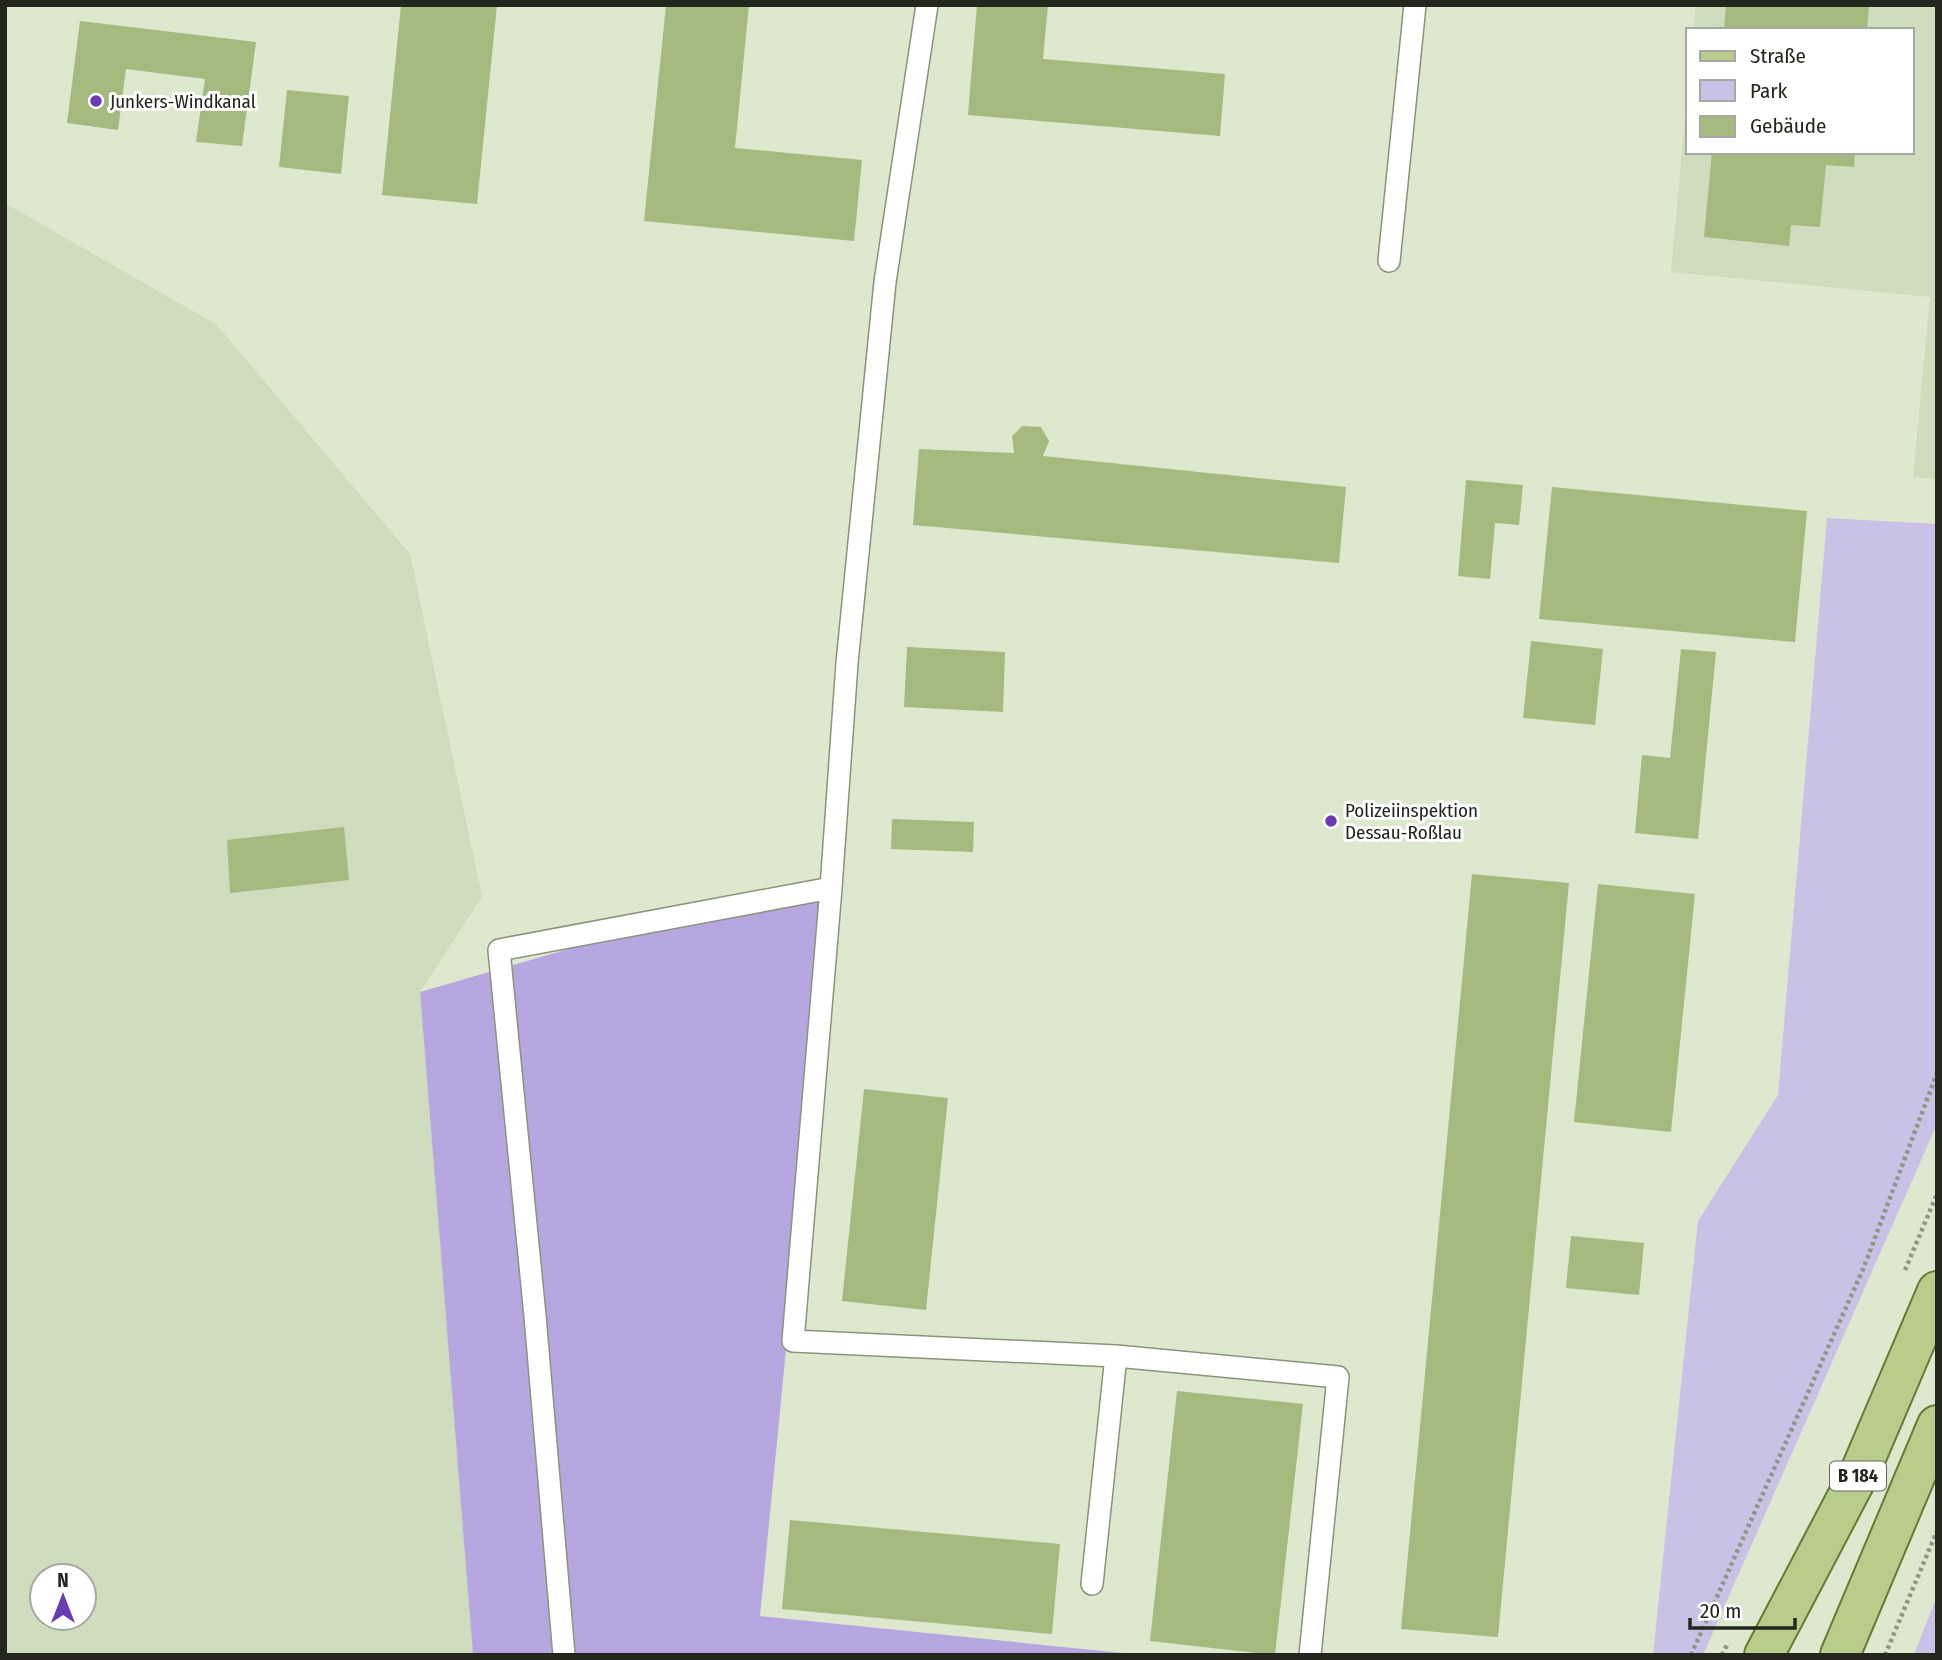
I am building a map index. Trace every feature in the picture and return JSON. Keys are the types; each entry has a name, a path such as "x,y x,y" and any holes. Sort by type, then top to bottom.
{"main road":[{"name":"B 184","path":"1746,1649 1859,1474 1937,1291"},
{"name":"B 184","path":"1840,1655 1937,1424"}],"lane":[{"path":"927,5 885,282 847,663 793,1341 1116,1356 1338,1377 1310,1655"},
{"path":"1388,261 1415,5"},
{"path":"564,1655 535,1316 499,950 831,888"},
{"path":"1092,1584 1116,1356"}],"path":[{"path":"1691,1655 1864,1267 1937,1073"},
{"path":"1901,1280 1937,1194"},
{"path":"1885,1655 1937,1531"},
{"path":"1722,1655 1746,1649"}],"shaded area":[{"path":"1696,5 1937,5 1937,479 1913,477 1930,297 1671,272 1686,108 1686,154 1914,154 1914,28 1693,28"},
{"path":"5,203 217,325 410,554 482,897 420,992 473,1655 5,1655"},
{"path":"831,888 760,1616 1142,1655 473,1655 420,992 683,916"}],"green space":[{"path":"1827,518 1937,524 1937,1124 1703,1655 1653,1655 1698,1221 1778,1095"},
{"path":"1937,1596 1937,1655 1914,1655"}],"building":[{"path":"401,5 497,5 477,204 382,195"},
{"path":"666,5 749,5 735,148 862,160 854,241 644,221"},
{"path":"977,5 1048,5 1043,59 1225,74 1220,136 968,115"},
{"path":"1726,5 1869,5 1867,28 1724,28"},
{"name":"Junkers-Windkanal","path":"80,21 256,42 242,146 196,142 205,79 126,69 118,130 67,123"},
{"path":"287,90 349,96 341,174 279,167"},
{"path":"1712,154 1855,154 1854,167 1826,165 1820,227 1791,225 1789,246 1704,237"},
{"path":"1022,426 1041,427 1049,441 1043,456 1346,487 1339,563 913,525 919,449 1014,453 1012,436"},
{"path":"1466,480 1523,485 1519,525 1495,523 1490,579 1458,576"},
{"path":"1552,487 1807,511 1795,642 1539,619"},
{"path":"1531,641 1603,649 1595,725 1523,718"},
{"path":"907,647 1005,652 1003,712 904,707"},
{"path":"1681,649 1716,652 1698,839 1635,833 1642,755 1670,758"},
{"path":"892,819 974,822 973,852 891,849"},
{"path":"344,827 349,880 230,893 227,840"},
{"path":"1472,874 1569,883 1498,1637 1401,1629"},
{"path":"1598,884 1695,894 1671,1132 1574,1122"},
{"path":"864,1089 948,1098 926,1310 842,1301"},
{"path":"1571,1236 1644,1243 1639,1295 1566,1288"},
{"path":"1177,1391 1303,1404 1275,1655 1150,1641"},
{"path":"790,1520 1060,1544 1052,1634 782,1609"}],"place":[{"name":"Junkers-Windkanal","path":"96,101"},
{"name":"Polizeiinspektion Dessau-Roßlau","path":"1331,821"}]}
